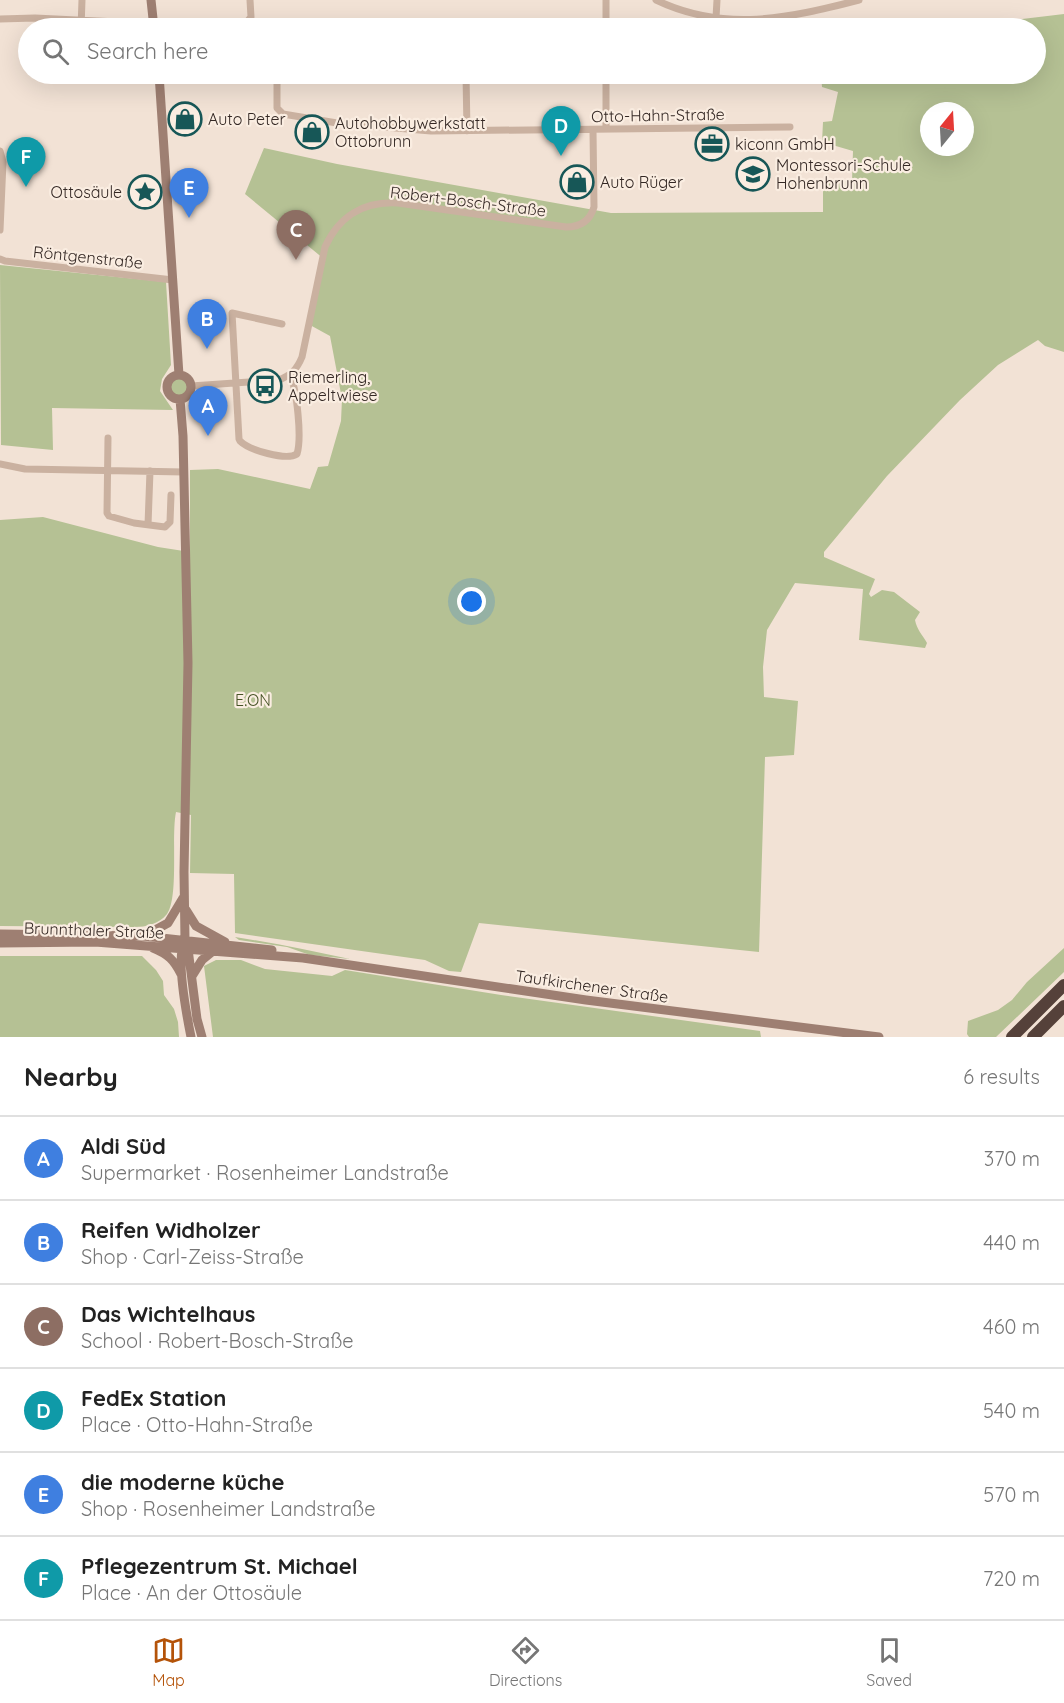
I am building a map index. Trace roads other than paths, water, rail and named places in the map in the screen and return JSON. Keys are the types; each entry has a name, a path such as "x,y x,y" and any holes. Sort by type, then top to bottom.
{"highway":[{"path":"1012,1037 1064,985"},
{"path":"1033,1037 1064,1006"}],"main road":[{"path":"151,0 153,18"},
{"path":"160,84 179,375"},
{"path":"179,375 187,378 191,386 187,396 180,399 171,396 168,388 170,379 179,375"},
{"path":"180,399 184,472 188,674 184,901 191,1037"},
{"path":"184,901 168,923 143,940 168,955 187,978 202,1037"},
{"path":"184,901 188,916 196,926 232,945"},
{"name":"Brunnthaler Straße","path":"0,934 143,940 185,946"},
{"name":"Brunnthaler Straße","path":"0,943 143,940"},
{"name":"Taufkirchener Straße","path":"185,946 232,945 283,952 303,958"},
{"name":"Taufkirchener Straße","path":"185,946 213,951 303,958 586,1000 879,1037"},
{"path":"187,978 213,951"}],"street":[{"path":"81,18 82,0"},
{"path":"249,18 250,0"},
{"path":"606,0 606,18"},
{"path":"656,0 686,12 716,18 717,0"},
{"path":"782,18 859,0"},
{"path":"0,19 18,18"},
{"name":"Otto-Hahn-Straße","path":"277,84 277,108 282,114 371,127 430,131 790,127"},
{"path":"466,84 467,131"},
{"path":"606,84 606,128"},
{"name":"Robert-Bosch-Straße","path":"290,375 302,357 325,247 332,234 348,216 370,205 398,203 566,227 580,225 590,217 594,207 593,130"},
{"path":"0,152 3,162 0,230"},
{"name":"Röntgenstraße","path":"0,259 15,263 173,280"},
{"path":"191,386 236,384 278,380 290,375 296,389 299,444 297,453 289,457 254,450 240,441 236,384 232,313 282,324"},
{"path":"108,438 107,513 109,516 165,527 169,525 171,517 171,495"},
{"path":"0,464 25,469 184,472"},
{"path":"148,525 150,471"}],"place":[{"name":"Auto Peter","path":"185,119"},
{"name":"Autohobbywerkstatt Ottobrunn","path":"312,132"},
{"name":"kiconn GmbH","path":"712,144"},
{"name":"FedEx Station","path":"561,156"},
{"name":"Montessori-Schule Hohenbrunn","path":"753,174"},
{"name":"Auto Rüger","path":"577,182"},
{"name":"Pflegezentrum St. Michael","path":"26,187"},
{"name":"Ottosäule","path":"145,192"},
{"name":"die moderne küche","path":"189,218"},
{"name":"Das Wichtelhaus","path":"296,260"},
{"name":"Reifen Widholzer","path":"207,349"},
{"name":"Riemerling, Appeltwiese","path":"265,386"},
{"name":"Aldi Süd","path":"208,436"}],"park label":[{"name":"E.ON","path":"253,700"}]}
